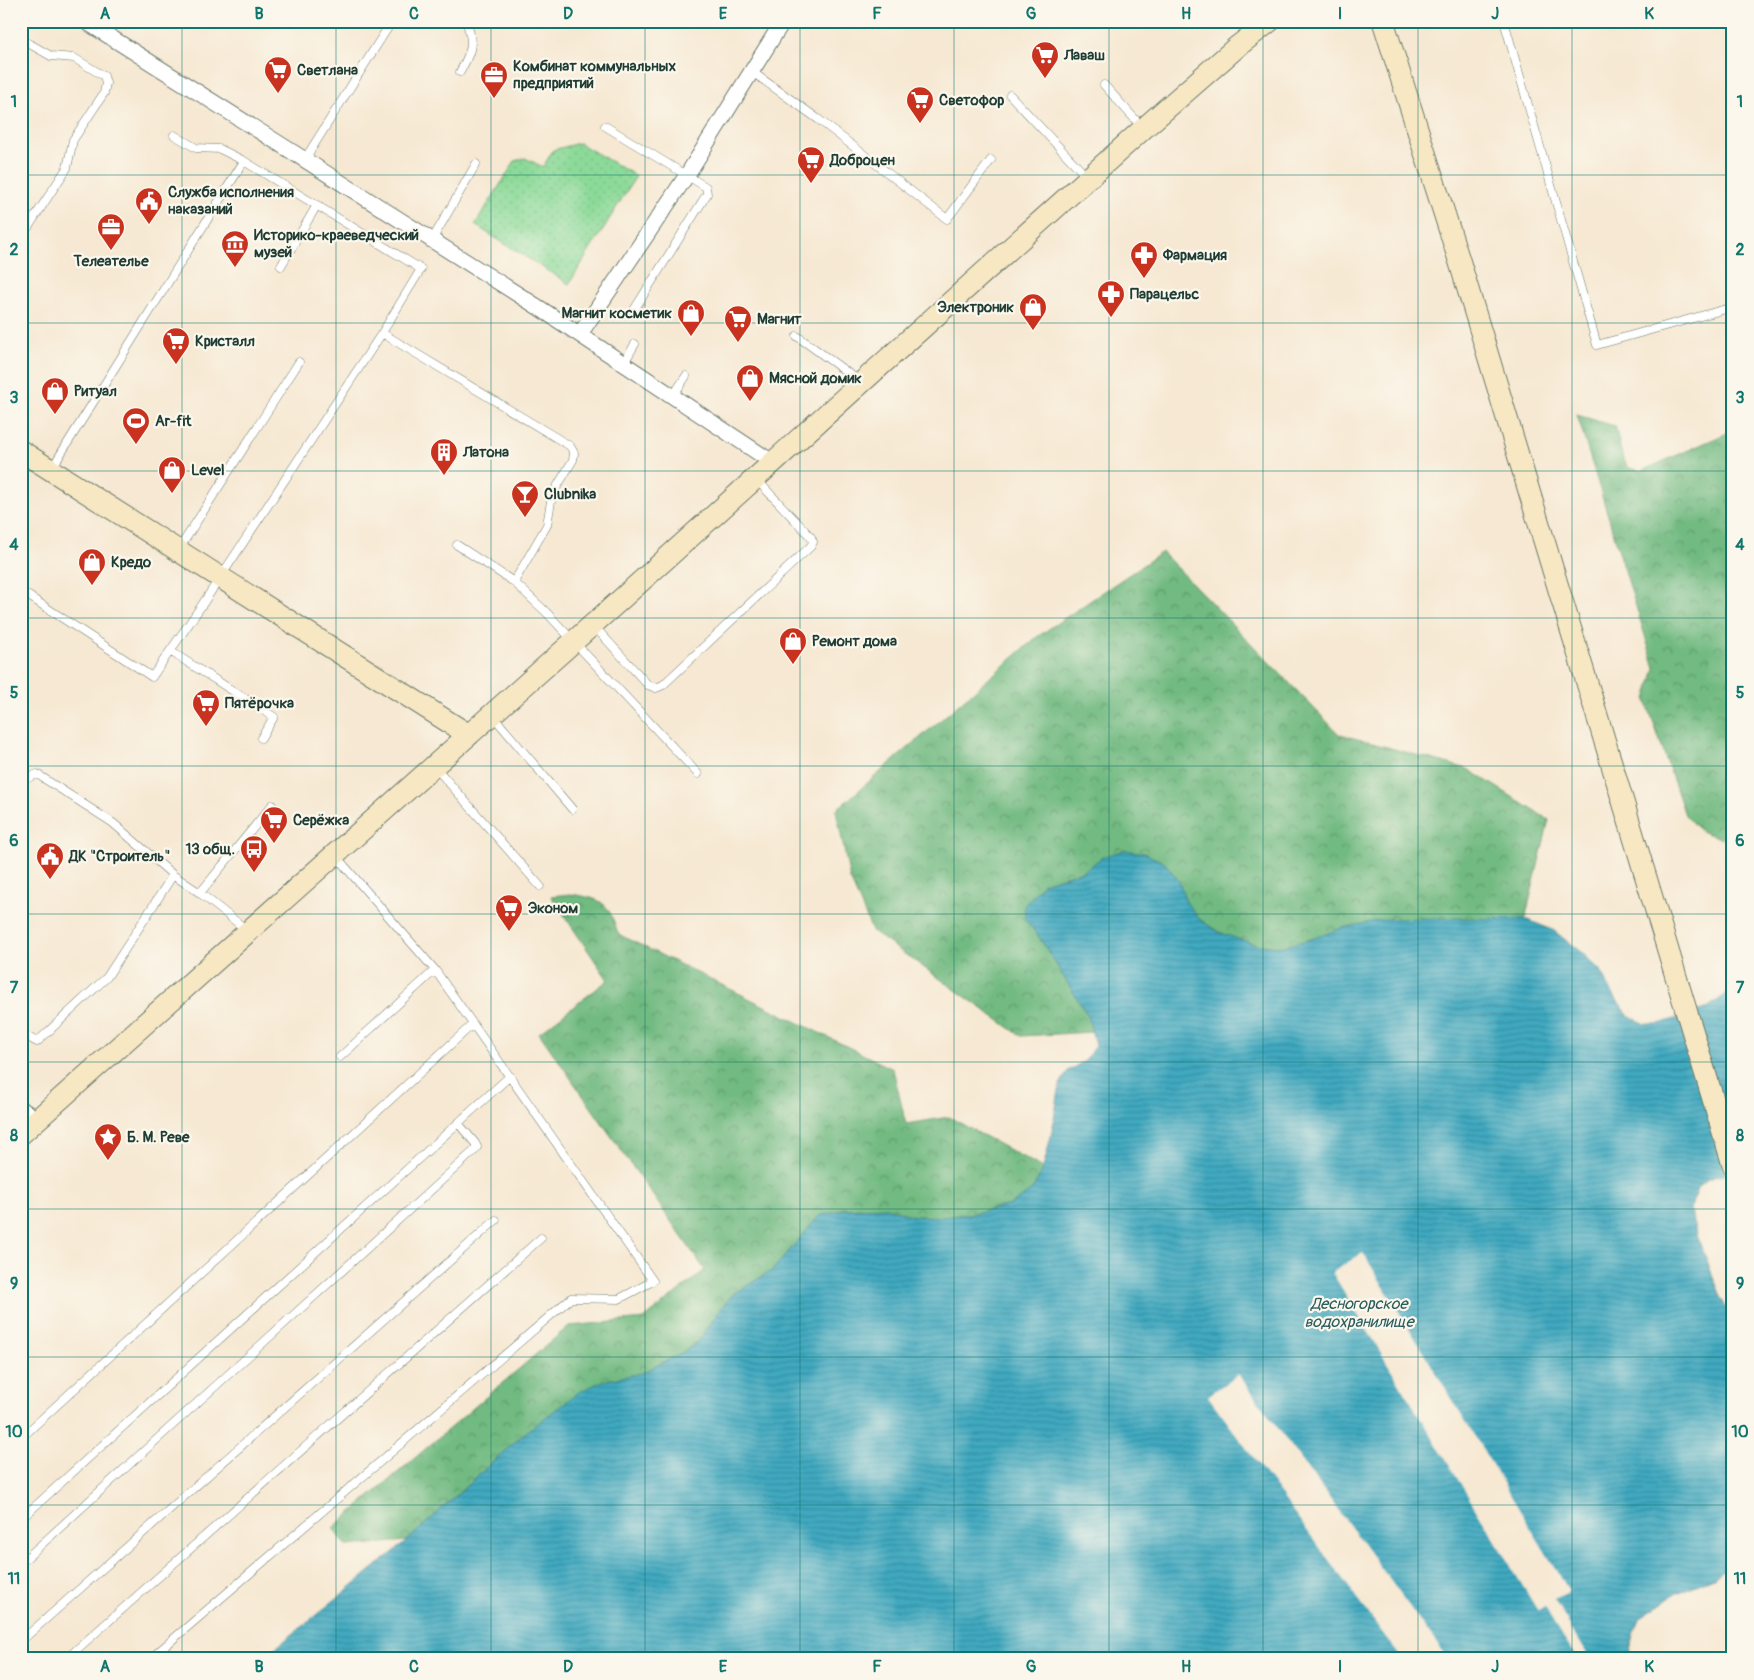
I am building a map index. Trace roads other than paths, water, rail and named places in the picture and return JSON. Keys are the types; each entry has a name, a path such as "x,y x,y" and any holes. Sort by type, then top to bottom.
{"street":[{"path":"85,21 580,334 772,462"},
{"path":"580,334 687,174 782,21"},
{"path":"21,1134 29,1114 248,931 592,625 1143,129 1238,46 1270,21"},
{"path":"1383,21 1460,263 1733,1165"},
{"path":"21,451 469,734"}],"lane":[{"path":"305,159 392,21"},
{"path":"460,72 471,52 471,36 466,21"},
{"path":"1504,21 1597,345 1733,307"},
{"path":"21,238 67,168 73,140 104,93 106,83 104,76 74,58 51,56 28,43"},
{"path":"751,71 818,119 947,219 992,160"},
{"path":"1104,85 1143,129"},
{"path":"1010,95 1088,178"},
{"path":"605,126 706,187 707,194 634,310"},
{"path":"21,591 152,677 382,334 421,269 244,161 220,149 196,148 174,135"},
{"path":"51,470 244,161"},
{"path":"432,240 476,164"},
{"path":"281,266 317,205"},
{"path":"382,334 570,446 574,453 573,460 552,495 547,525 514,582"},
{"path":"797,336 861,382"},
{"path":"624,363 635,344"},
{"path":"178,551 299,362"},
{"path":"673,396 686,376"},
{"path":"592,625 648,684 656,688 663,685 811,546 813,542 811,537 755,478"},
{"path":"457,545 514,582 547,612 698,774"},
{"path":"170,651 274,717 261,738"},
{"path":"492,714 572,809"},
{"path":"433,766 540,886"},
{"path":"21,781 36,774 113,823 173,875 200,893 248,931"},
{"path":"200,893 272,805"},
{"path":"150,1659 571,1298 619,1299 653,1281 435,970 334,854"},
{"path":"21,1032 37,1042 106,977 173,875"},
{"path":"340,1057 435,970"},
{"path":"21,1438 473,1024"},
{"path":"21,1519 510,1076"},
{"path":"21,1563 475,1150 477,1147 475,1143 458,1123"},
{"path":"21,1641 496,1220"},
{"path":"66,1659 541,1238"}],"water":[{"name":"Десногорское водохранилище","path":"1125,850 1144,853 1165,863 1179,881 1186,902 1199,919 1220,933 1254,944 1280,947 1308,940 1342,928 1385,919 1525,919 1553,930 1581,952 1600,970 1612,993 1629,1016 1646,1024 1659,1024 1707,1008 1728,993 1733,975 1733,1171 1708,1179 1697,1188 1691,1208 1700,1244 1729,1316 1733,1333 1733,1561 1714,1578 1677,1593 1641,1617 1634,1633 1630,1659 262,1659 407,1541 521,1436 579,1392 603,1381 642,1373 678,1355 698,1342 733,1294 773,1270 819,1216 845,1209 886,1207 913,1216 944,1217 976,1213 1011,1205 1033,1189 1043,1168 1060,1084 1068,1071 1086,1060 1095,1045 1088,1016 1039,937 1025,919 1024,906 1043,883 1083,871 1105,856"},
{"path":"1733,888 1733,975 1730,898"}],"place":[{"name":"Лаваш","path":"1045,79"},
{"name":"Светлана","path":"278,94"},
{"name":"Комбинат коммунальных предприятий","path":"494,99"},
{"name":"Светофор","path":"920,124"},
{"name":"Доброцен","path":"811,184"},
{"name":"Служба исполнения наказаний","path":"149,225"},
{"name":"Телеателье","path":"111,251"},
{"name":"Историко-краеведческий музей","path":"235,268"},
{"name":"Фармация","path":"1144,279"},
{"name":"Парацельс","path":"1111,318"},
{"name":"Электроник","path":"1033,331"},
{"name":"Магнит косметик","path":"691,337"},
{"name":"Магнит","path":"738,343"},
{"name":"Кристалл","path":"176,365"},
{"name":"Мясной домик","path":"750,402"},
{"name":"Ритуал","path":"55,415"},
{"name":"Ar-fit","path":"136,445"},
{"name":"Латона","path":"444,476"},
{"name":"Level","path":"172,494"},
{"name":"Clubnika","path":"525,518"},
{"name":"Кредо","path":"92,586"},
{"name":"Ремонт дома","path":"793,665"},
{"name":"Пятёрочка","path":"206,727"},
{"name":"Серёжка","path":"274,844"},
{"name":"13 общ.","path":"254,873"},
{"name":"ДК \"Строитель\"","path":"50,880"},
{"name":"Эконом","path":"509,932"},
{"name":"Б. М. Реве","path":"108,1161"}]}
